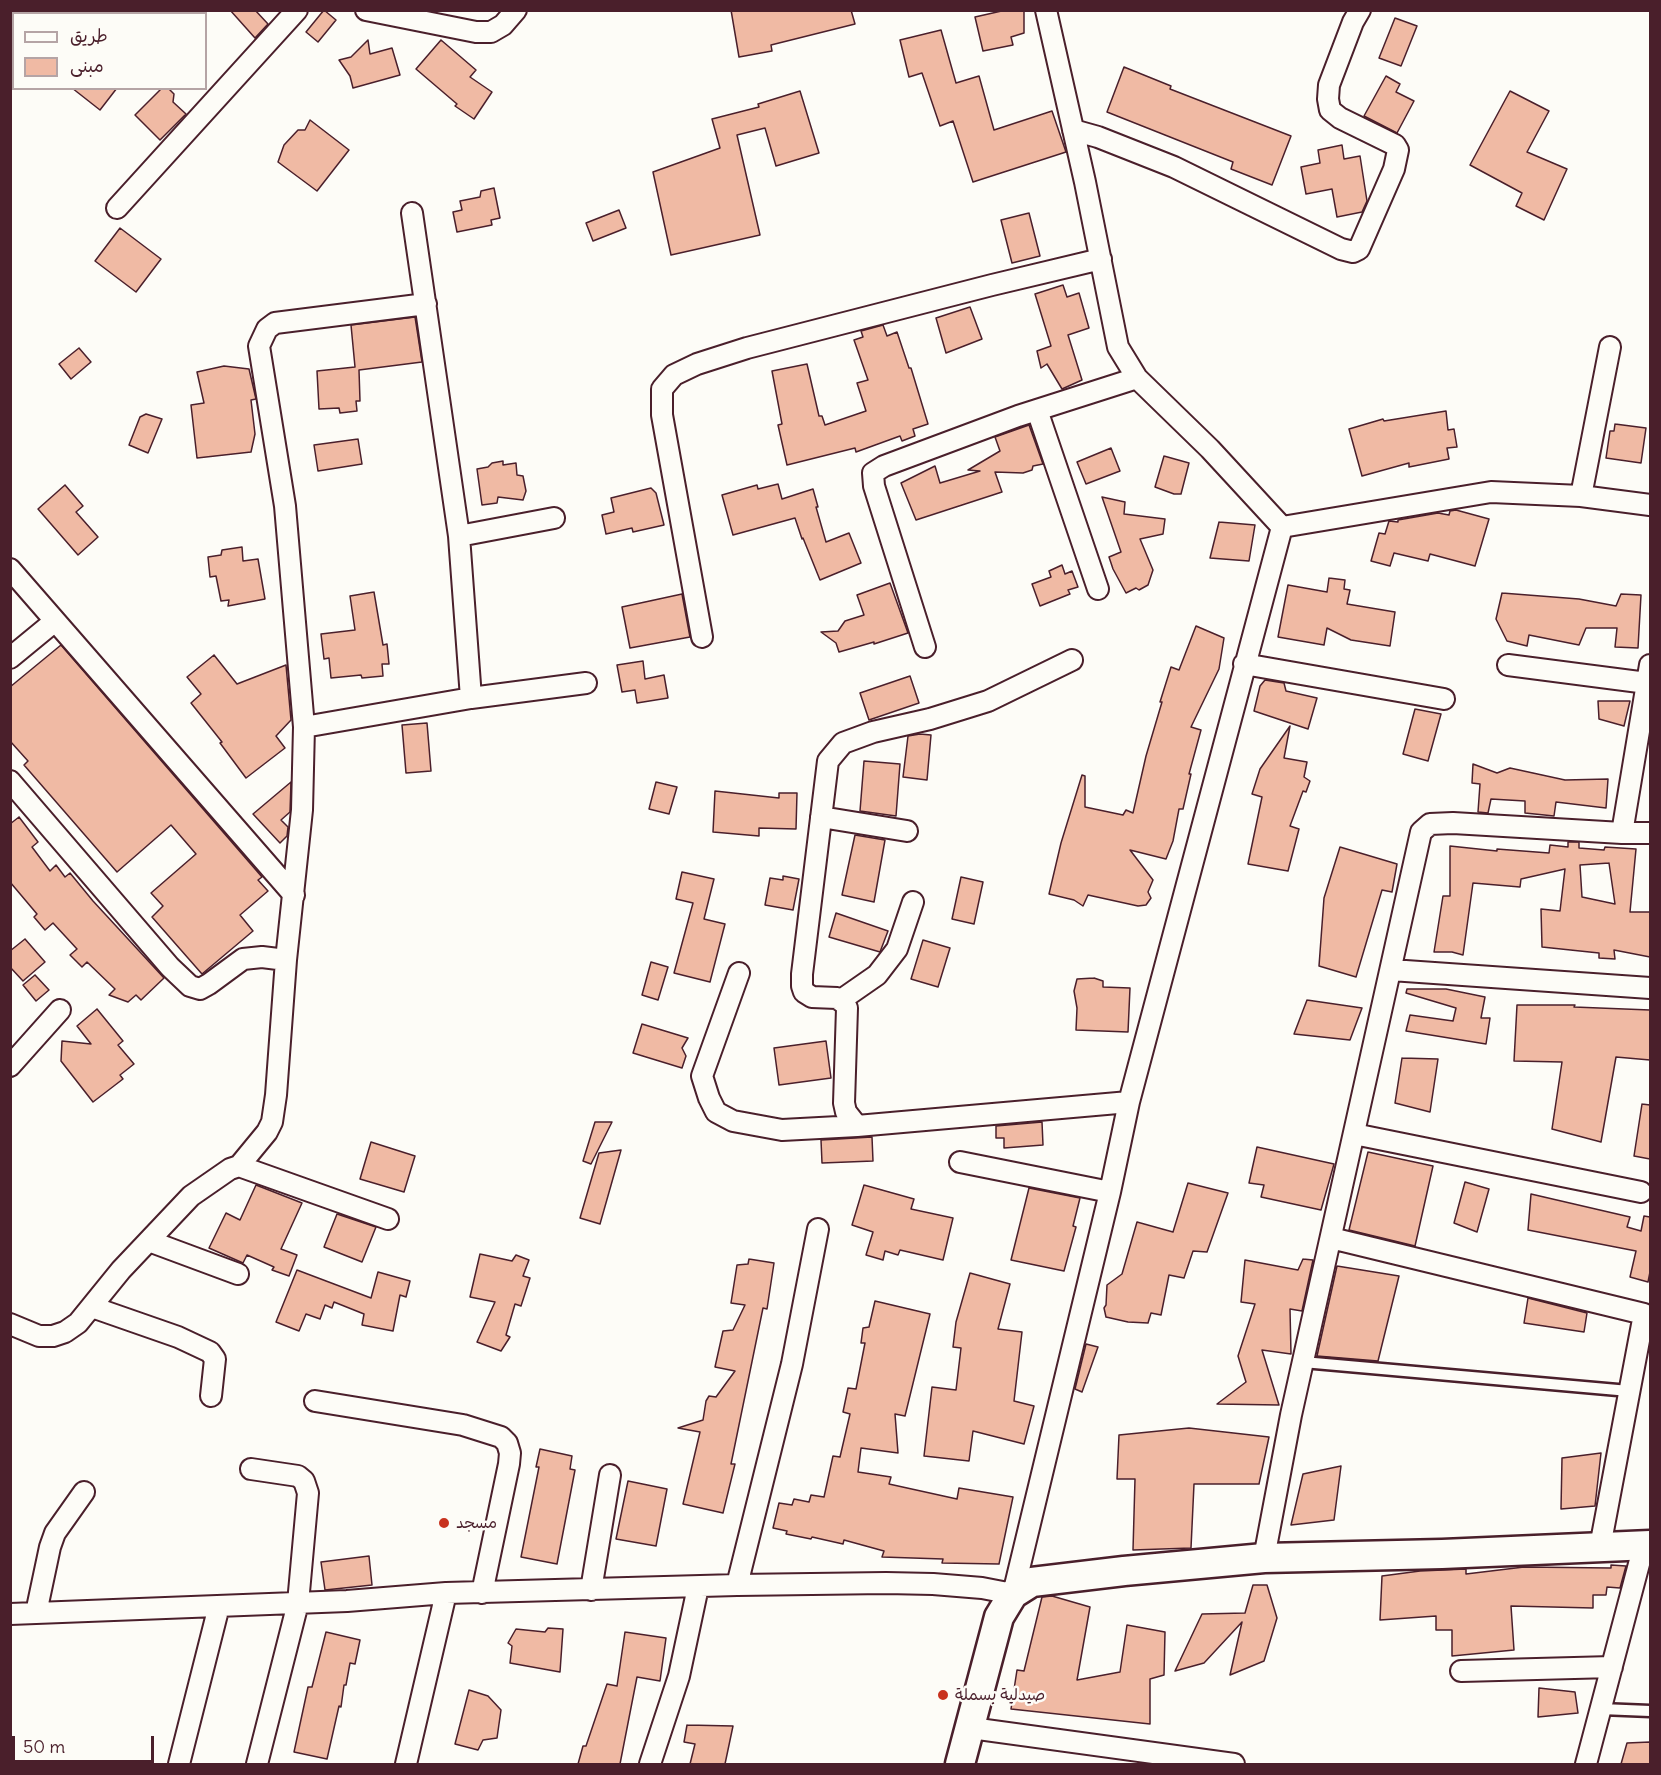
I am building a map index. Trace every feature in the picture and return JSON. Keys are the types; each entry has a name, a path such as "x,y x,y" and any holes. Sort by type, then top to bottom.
{"street":[{"path":"117,208 297,10"},
{"path":"366,10 476,32 491,32 503,25 516,10"},
{"path":"1046,10 1118,347 1137,378 1210,449 1282,527"},
{"path":"1073,129 1174,167 1341,249 1353,252 1359,249 1394,169 1398,150 1395,145 1340,118 1330,110 1329,85 1353,22 1360,10"},
{"path":"412,213 459,536 471,698"},
{"path":"702,637 662,415 662,389 674,375 697,364 747,348 1101,259"},
{"path":"10,1324 39,1336 52,1336 65,1332 78,1323 121,1270 191,1196 230,1169 239,1166 267,1132 272,1122 276,1095 285,960 302,810 304,727 285,507 259,346 267,329 275,323 426,304"},
{"path":"1581,496 1610,347"},
{"path":"925,647 874,486 873,473 884,466 1038,410 1137,378"},
{"path":"1038,410 1098,589"},
{"path":"1282,527 1491,492 1581,496 1650,505"},
{"path":"459,536 554,518"},
{"path":"960,1764 999,1617 1013,1594 1110,1192 1129,1102 1282,527"},
{"path":"10,568 294,896"},
{"path":"10,658 55,621"},
{"path":"856,1126 846,1112 844,1103 847,1008 841,1000 812,997 804,992 802,986 828,761 843,743 873,732 988,700 1072,660"},
{"path":"1244,664 1444,699"},
{"path":"1508,665 1649,674 1622,833"},
{"path":"304,727 471,698 586,682"},
{"path":"10,781 170,967 190,986 200,989 243,959 262,957 285,960"},
{"path":"821,817 907,831"},
{"path":"1264,1558 1303,1362 1422,832 1430,824 1453,823 1650,833"},
{"path":"841,1000 877,975 897,949 913,902"},
{"path":"1391,970 1650,988"},
{"path":"739,973 702,1076 716,1112 733,1121 782,1130 856,1126 1129,1102"},
{"path":"10,1066 60,1010"},
{"path":"1354,1134 1641,1192"},
{"path":"960,1162 1110,1192"},
{"path":"239,1166 388,1219"},
{"path":"738,1585 792,1364 818,1229"},
{"path":"1331,1238 1647,1314 1629,1391 1600,1547"},
{"path":"149,1241 238,1274"},
{"path":"92,1307 178,1337 210,1352 215,1359 212,1396"},
{"path":"315,1401 463,1425 501,1437 507,1443 510,1453 509,1464 482,1593"},
{"path":"251,1469 298,1476 304,1481 308,1493 298,1603 257,1764"},
{"path":"591,1590 610,1475"},
{"path":"36,1613 50,1547 56,1533 84,1492"},
{"path":"10,1614 298,1603 446,1593 738,1585 898,1583 971,1587 1013,1594 1032,1582 1264,1558 1442,1554 1647,1545 1586,1764"},
{"path":"650,1764 679,1676 698,1587"},
{"path":"406,1764 446,1593"},
{"path":"178,1764 219,1606"},
{"path":"1461,1671 1612,1667"},
{"path":"971,1728 1175,1760 1234,1764"}],"lane":[{"path":"1303,1362 1629,1391"},
{"path":"1601,1709 1650,1711"}],"building":[{"path":"230,10 255,10 268,24 255,38"},
{"path":"324,10 336,20 318,42 306,32"},
{"path":"731,10 851,10 855,24 771,45 772,51 739,57"},
{"path":"1006,10 1024,10 1024,33 1011,37 1013,45 983,51 975,17"},
{"path":"1395,18 1417,26 1401,66 1379,58"},
{"path":"941,30 956,83 979,76 994,130 1052,111 1066,152 973,182 953,121 940,126 922,73 909,77 900,40"},
{"path":"368,40 370,54 392,48 400,75 353,88 350,76 339,60 351,57"},
{"path":"441,40 476,70 470,77 492,92 474,119 455,106 457,104 416,69"},
{"path":"1124,67 1171,86 1170,89 1291,136 1272,185 1231,169 1233,162 1107,112"},
{"path":"1386,76 1400,84 1396,92 1414,101 1397,133 1364,116"},
{"path":"75,90 115,90 100,110"},
{"path":"160,90 170,90 174,94 173,102 186,114 160,140 135,115"},
{"path":"800,91 819,153 776,166 765,128 737,135 760,235 671,255 653,172 720,148 712,119 759,107 758,104"},
{"path":"1510,91 1549,111 1527,152 1567,169 1544,220 1516,206 1522,193 1470,165"},
{"path":"310,120 349,150 317,191 278,162 284,145 298,130 305,130"},
{"path":"1342,145 1344,159 1360,156 1367,201 1362,212 1337,217 1332,189 1306,194 1301,167 1320,163 1318,150"},
{"path":"494,188 500,218 491,220 492,225 457,232 453,212 462,210 460,201 480,197 481,191"},
{"path":"619,210 626,228 593,241 586,223"},
{"path":"1029,213 1040,256 1012,263 1001,220"},
{"path":"120,228 161,259 136,292 95,261"},
{"path":"1063,285 1067,297 1079,293 1089,328 1068,335 1082,380 1062,389 1047,364 1041,368 1037,351 1051,346 1035,294"},
{"path":"970,307 982,339 946,353 936,318"},
{"path":"415,317 422,362 359,370 360,401 356,401 357,411 340,413 339,408 319,409 317,371 355,367 351,325"},
{"path":"883,325 887,336 897,332 928,424 913,429 915,436 902,441 900,436 856,452 855,448 787,465 778,425 782,424 772,371 807,364 819,416 822,416 825,425 866,411 857,383 868,380 854,340 863,337 861,331"},
{"path":"79,348 91,362 71,379 59,364"},
{"path":"224,366 249,369 256,399 251,400 255,434 251,452 197,458 191,405 204,403 197,372"},
{"path":"1446,411 1448,430 1454,429 1457,447 1447,448 1449,459 1409,467 1409,463 1362,476 1349,429 1383,419 1384,421"},
{"path":"146,414 162,419 148,453 129,445 140,417"},
{"path":"1615,424 1646,428 1641,463 1606,458 1610,431 1614,431"},
{"path":"1029,425 1043,464 1033,466 1032,470 1023,473 995,472 1002,492 916,520 901,483 935,466 940,483 980,471 968,470 1000,451 995,437"},
{"path":"358,439 362,464 318,471 314,445"},
{"path":"1111,448 1120,471 1086,484 1077,462"},
{"path":"1164,456 1189,463 1181,494 1174,494 1155,487"},
{"path":"503,461 503,465 516,463 517,475 523,476 526,491 523,500 498,497 497,503 482,505 477,469"},
{"path":"778,484 782,499 813,489 826,542 849,533 861,563 820,580 795,518 733,535 722,495 757,485 758,489"},
{"path":"65,485 83,506 76,512 98,537 78,555 38,509"},
{"path":"651,488 656,493 664,525 633,532 632,528 606,534 602,515 614,512 611,498"},
{"path":"1102,497 1125,502 1124,514 1165,519 1163,534 1140,539 1153,570 1148,585 1139,590 1136,588 1126,593 1113,569 1109,557 1121,552"},
{"path":"1456,510 1489,519 1475,566 1430,554 1428,561 1394,553 1390,566 1371,561 1379,533 1385,534 1389,521 1398,522 1398,520 1438,513 1449,515 1450,511"},
{"path":"1219,522 1255,525 1249,561 1210,558"},
{"path":"242,547 243,561 258,559 265,599 228,606 229,600 221,601 216,576 210,577 208,557 221,555 222,550"},
{"path":"1062,565 1065,574 1072,571 1078,587 1068,590 1070,594 1040,606 1032,584 1051,577 1049,571"},
{"path":"1329,578 1345,580 1344,589 1350,590 1347,604 1395,612 1390,646 1351,640 1327,628 1324,645 1278,637 1288,585 1327,592"},
{"path":"890,583 908,633 839,652 836,643 821,632 838,631 845,621 864,615 857,595"},
{"path":"374,592 383,645 387,644 389,664 382,664 383,676 362,678 361,675 331,678 329,658 324,659 321,634 355,630 350,596"},
{"path":"1502,593 1579,599 1616,606 1621,594 1641,595 1638,648 1615,647 1617,628 1586,628 1579,645 1529,635 1527,646 1507,641 1496,619"},
{"path":"682,594 690,637 630,648 622,607"},
{"path":"1196,626 1224,638 1219,669 1191,727 1201,730 1189,774 1191,774 1183,809 1179,809 1173,841 1166,859 1130,850 1153,880 1148,892 1151,898 1146,905 1138,906 1088,895 1083,906 1074,900 1049,894 1061,843 1082,775 1085,776 1085,807 1123,815 1126,810 1133,813 1146,756 1162,702 1160,702 1171,667 1179,670"},
{"path":"61,645 262,877 258,880 268,891 240,915 253,931 202,974 152,917 163,906 151,893 196,854 171,825 117,872 24,765 28,761 10,741 10,687"},
{"path":"214,655 237,684 286,665 291,720 276,736 285,748 246,778 220,743 222,742 191,703 201,694 187,677"},
{"path":"643,661 645,679 664,675 668,698 637,703 635,690 622,692 617,665"},
{"path":"910,676 919,703 869,720 860,693"},
{"path":"1265,680 1284,683 1286,691 1317,698 1308,729 1254,711 1260,686"},
{"path":"1598,701 1630,701 1624,726 1599,719"},
{"path":"1415,709 1441,714 1428,761 1403,754"},
{"path":"427,723 431,771 406,773 402,725"},
{"path":"1290,726 1284,758 1307,762 1304,777 1310,781 1306,792 1303,791 1290,826 1299,829 1288,871 1248,864 1262,797 1252,794 1260,769"},
{"path":"931,735 927,780 903,777 908,736"},
{"path":"864,761 900,764 896,816 860,811"},
{"path":"1473,764 1497,773 1510,768 1565,780 1608,779 1606,808 1556,802 1554,816 1525,813 1525,801 1491,799 1488,813 1478,812 1480,784 1472,783"},
{"path":"291,782 290,812 281,820 288,827 287,836 280,843 253,814"},
{"path":"656,782 677,787 669,814 649,809"},
{"path":"715,791 779,798 779,793 797,793 796,829 759,828 759,836 713,832"},
{"path":"19,817 38,842 32,847 50,871 56,865 65,877 70,873 164,978 141,1000 136,995 128,1002 109,995 115,989 87,962 82,967 70,955 77,949 53,923 45,930 34,917 37,914 10,882 10,824"},
{"path":"855,835 885,840 874,902 842,895"},
{"path":"1568,842 1579,842 1579,848 1636,849 1630,912 1650,912 1650,957 1614,950 1615,959 1599,958 1599,953 1542,947 1541,909 1560,911 1565,869 1521,879 1520,887 1473,883 1463,955 1452,952 1434,952 1443,896 1450,896 1450,846 1549,853 1550,845 1568,847","holes":["1609,863 1615,904 1582,897 1580,865"]},
{"path":"1340,847 1397,864 1392,892 1382,890 1356,977 1319,966 1324,898"},
{"path":"682,872 714,879 704,919 725,924 710,982 674,973 693,903 676,899"},
{"path":"783,876 799,879 793,910 765,905 770,878 783,880"},
{"path":"961,877 983,882 974,924 952,919"},
{"path":"836,913 888,931 880,952 829,937"},
{"path":"25,939 45,962 23,981 10,967 10,951"},
{"path":"923,940 950,948 938,987 911,979"},
{"path":"651,962 668,967 658,1000 642,995"},
{"path":"35,975 49,990 36,1001 23,985"},
{"path":"1094,978 1103,981 1103,987 1130,988 1128,1032 1076,1030 1077,1008 1074,991 1077,979"},
{"path":"1407,989 1446,989 1485,997 1481,1018 1490,1018 1486,1044 1406,1031 1410,1015 1453,1021 1456,1008 1406,993"},
{"path":"1307,1000 1362,1008 1350,1040 1294,1034"},
{"path":"1517,1005 1575,1005 1574,1007 1650,1010 1650,1060 1616,1057 1601,1142 1552,1129 1562,1062 1514,1061"},
{"path":"97,1009 123,1041 118,1045 134,1064 120,1075 123,1079 93,1102 61,1061 62,1041 91,1044 77,1026"},
{"path":"642,1024 688,1038 682,1048 686,1056 682,1068 633,1053"},
{"path":"826,1041 831,1078 779,1085 774,1048"},
{"path":"1402,1058 1438,1059 1430,1112 1395,1103"},
{"path":"1642,1104 1650,1105 1650,1159 1634,1156"},
{"path":"595,1122 612,1122 591,1164 583,1161"},
{"path":"1042,1122 1043,1145 1004,1148 1004,1138 996,1138 996,1126"},
{"path":"872,1137 873,1161 822,1163 821,1140"},
{"path":"371,1142 415,1156 404,1192 360,1179"},
{"path":"1257,1147 1334,1164 1321,1210 1261,1197 1264,1185 1249,1183"},
{"path":"621,1150 600,1224 580,1218 599,1153"},
{"path":"1368,1152 1433,1166 1415,1246 1349,1230"},
{"path":"1465,1182 1489,1189 1477,1232 1454,1223"},
{"path":"1188,1183 1228,1193 1207,1252 1193,1251 1184,1278 1169,1275 1161,1315 1151,1313 1148,1323 1128,1322 1106,1317 1104,1308 1107,1285 1122,1274 1137,1222 1173,1232"},
{"path":"256,1185 302,1203 281,1249 297,1255 289,1276 272,1270 274,1267 247,1255 243,1263 209,1248 226,1213 240,1220"},
{"path":"864,1185 914,1199 911,1209 953,1218 943,1260 900,1250 898,1255 885,1251 883,1260 866,1255 873,1232 852,1225"},
{"path":"1029,1188 1080,1198 1073,1226 1076,1227 1064,1271 1011,1260"},
{"path":"1531,1194 1630,1217 1627,1227 1641,1231 1644,1216 1650,1217 1648,1282 1630,1277 1636,1251 1528,1230"},
{"path":"337,1214 376,1227 362,1262 324,1247"},
{"path":"480,1254 512,1261 516,1255 529,1260 523,1276 530,1278 521,1306 515,1304 506,1335 510,1337 501,1351 477,1342 495,1302 470,1297"},
{"path":"749,1259 774,1263 767,1309 763,1308 731,1464 735,1464 723,1513 683,1504 700,1432 678,1428 703,1420 709,1396 716,1397 735,1371 715,1367 723,1331 733,1330 745,1305 731,1303 737,1265 748,1264"},
{"path":"1303,1259 1313,1260 1302,1311 1290,1309 1291,1354 1262,1350 1279,1405 1217,1404 1246,1382 1238,1356 1255,1304 1241,1302 1245,1260 1298,1270"},
{"path":"1337,1266 1399,1276 1378,1361 1317,1356"},
{"path":"297,1270 371,1298 378,1272 410,1281 406,1297 400,1295 393,1331 362,1325 364,1314 334,1302 332,1308 325,1305 320,1319 306,1314 299,1331 276,1322"},
{"path":"970,1273 1010,1284 998,1329 1022,1332 1014,1401 1034,1406 1024,1444 973,1431 969,1461 924,1456 932,1387 956,1390 961,1348 953,1347 956,1322"},
{"path":"1528,1298 1587,1313 1584,1332 1524,1323"},
{"path":"875,1301 930,1314 905,1416 895,1414 898,1453 861,1448 858,1472 891,1477 889,1484 957,1499 959,1488 1013,1497 999,1564 942,1563 943,1559 882,1557 884,1551 844,1540 843,1544 812,1537 811,1539 786,1534 787,1531 773,1528 779,1503 792,1505 794,1499 809,1502 811,1495 824,1497 833,1456 840,1457 850,1414 843,1412 848,1388 856,1389 865,1343 861,1343 863,1328 869,1327"},
{"path":"1086,1344 1098,1347 1082,1392 1075,1389"},
{"path":"1189,1428 1269,1437 1259,1484 1194,1484 1191,1548 1133,1550 1135,1479 1117,1479 1119,1435"},
{"path":"540,1449 572,1456 570,1469 575,1470 557,1564 521,1557 539,1467 536,1467"},
{"path":"1601,1453 1595,1506 1561,1509 1562,1458"},
{"path":"1341,1466 1334,1520 1291,1525 1303,1474"},
{"path":"628,1481 667,1489 656,1546 616,1539"},
{"path":"369,1556 372,1585 325,1590 321,1562"},
{"path":"1611,1565 1626,1566 1620,1588 1607,1587 1606,1595 1593,1595 1593,1608 1511,1606 1514,1650 1452,1656 1452,1630 1436,1630 1436,1616 1380,1620 1382,1576 1420,1571 1466,1569 1466,1574 1524,1567 1611,1568"},
{"path":"1253,1585 1267,1585 1277,1618 1264,1661 1230,1675 1242,1622 1204,1663 1175,1671 1202,1614 1245,1613"},
{"path":"1052,1596 1090,1607 1077,1680 1120,1672 1127,1625 1165,1632 1164,1675 1150,1679 1150,1724 1011,1709 1017,1670 1024,1671 1042,1597"},
{"path":"548,1628 563,1629 560,1672 510,1663 512,1646 508,1643 516,1629 545,1632"},
{"path":"326,1632 360,1640 355,1664 350,1663 327,1759 294,1752 308,1687 312,1687"},
{"path":"625,1632 666,1638 660,1681 637,1677 620,1764 578,1764 607,1684 617,1686"},
{"path":"1539,1688 1575,1692 1578,1713 1538,1717"},
{"path":"469,1690 488,1696 501,1710 497,1738 483,1740 478,1750 455,1744"},
{"path":"687,1725 733,1726 725,1764 690,1764 695,1744 684,1742"},
{"path":"1650,1742 1650,1764 1621,1764 1627,1743"}],"place":[{"name":"مسجد","path":"444,1523"},
{"name":"صيدلية بسملة","path":"943,1695"}]}
